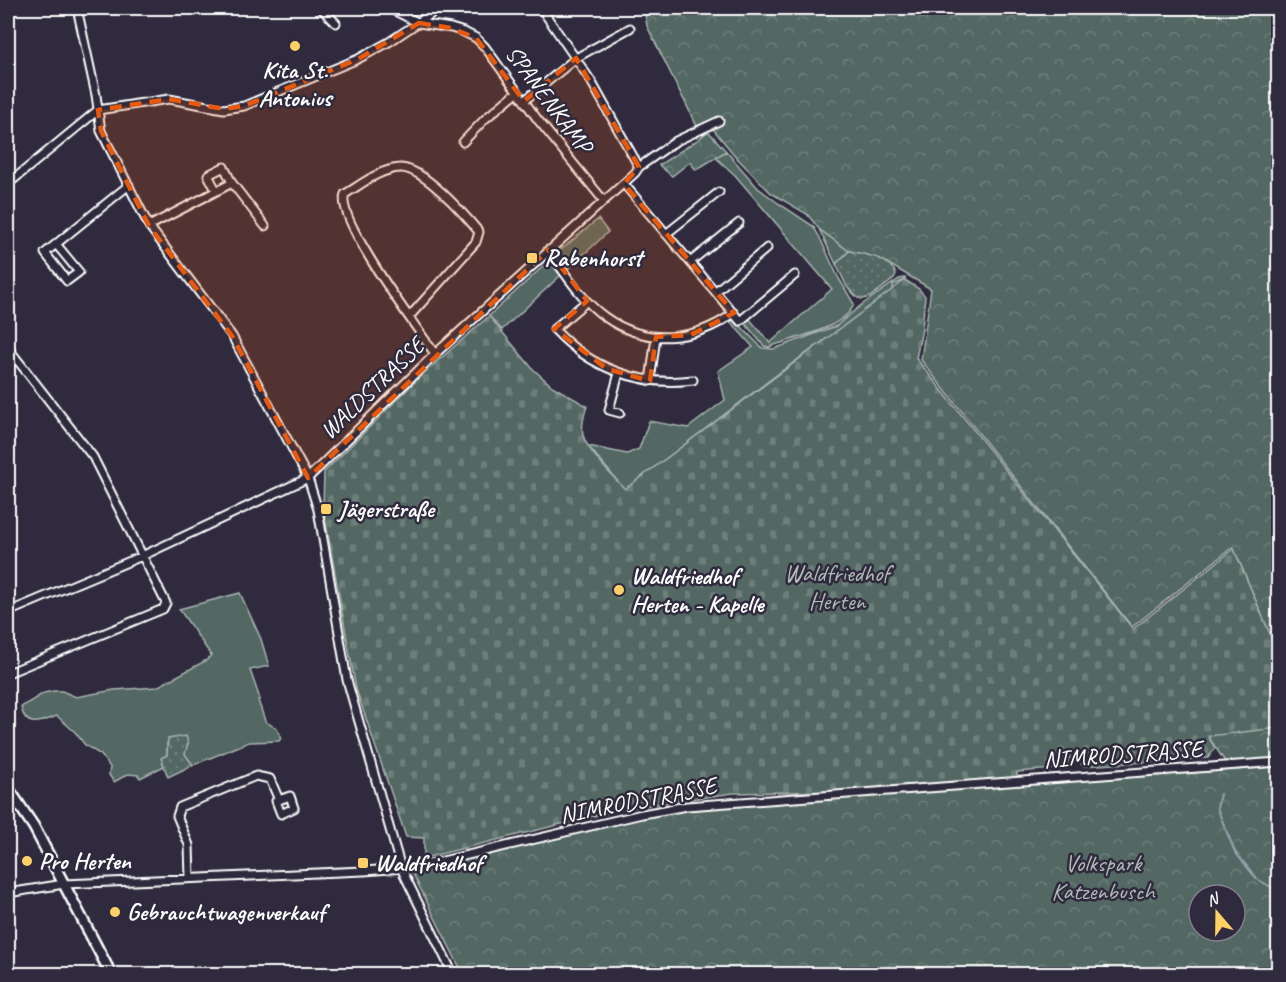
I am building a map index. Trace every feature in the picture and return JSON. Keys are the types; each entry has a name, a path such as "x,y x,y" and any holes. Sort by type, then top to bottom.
{"main road":[{"path":"8,788 34,827 111,975"}],"street":[{"path":"77,8 96,95 101,131 149,226 232,336 308,478 318,510 347,680 401,868 453,975"},
{"path":"321,8 336,23"},
{"name":"SPANENKAMP","path":"389,8 419,23 451,28 476,38 604,201"},
{"path":"8,184 98,110 169,99 224,109 244,106 358,59 440,8"},
{"path":"540,8 591,81 639,167"},
{"path":"524,101 576,58 630,28"},
{"path":"463,142 485,119 517,92"},
{"name":"WALDSTRASSE","path":"8,612 142,556 308,478 435,354 639,167 676,141 719,121"},
{"path":"216,190 208,175 224,167 232,183 265,225"},
{"path":"409,316 476,243 479,232 438,189 413,170 401,168 381,172 345,194 344,207 384,282 435,354"},
{"path":"149,226 232,183"},
{"path":"624,183 740,321 795,275"},
{"path":"56,244 79,272 67,280 45,253 56,244 129,185"},
{"path":"666,234 719,192"},
{"path":"690,262 738,223"},
{"path":"716,291 767,248"},
{"path":"548,250 587,301 604,317 640,334 671,338 691,335 711,327 734,313"},
{"path":"587,301 554,329 586,357 607,369 650,381 693,380"},
{"path":"650,381 656,337"},
{"path":"8,348 93,457 166,603 163,609 8,673"},
{"path":"619,373 609,410 620,413"},
{"name":"NIMRODSTRASSE","path":"8,893 64,884 401,868 431,864 642,814 687,806 1278,762"},
{"path":"190,878 189,845 177,816 180,807 256,777 270,779 279,800"}],"highlighted area":[{"path":"419,23 451,28 476,38 524,101 576,58 639,167 624,184 734,313 691,335 656,337 650,381 607,369 554,329 587,301 548,250 308,478 232,336 149,226 101,131 98,110 169,99 224,109 244,106 358,59"}],"green space":[{"path":"644,8 1278,8 1278,759 1226,763 1207,735 1277,651 1233,547 1132,627 921,360 931,289 882,260 849,251 819,229 807,214 771,193 737,158 708,123 697,126 647,26"},
{"path":"708,131 726,151 696,170 690,162 672,176 659,165 699,139"},
{"path":"726,151 758,188 813,226 854,304 849,313 840,320 817,331 769,347 764,346 743,321 748,317 770,343 832,289 735,175 715,157"},
{"path":"598,219 608,232 567,270 556,254"},
{"path":"819,229 849,251 836,264"},
{"path":"849,251 869,255 889,264 896,275 894,279 870,297 858,298 847,287 836,264"},
{"path":"549,261 562,274 502,330 489,316"},
{"path":"905,278 893,285 894,292 787,367 625,490 588,446 627,454 639,449 649,421 688,428 725,400 718,371 753,347 729,320 734,319 762,348 774,349 836,326 860,306 899,279"},
{"name":"Waldfriedhof Herten","path":"905,280 925,296 916,358 1133,629 1234,549 1278,653 1278,728 1208,736 1215,748 1208,758 1083,766 1075,757 1069,758 1066,768 1017,772 1017,778 846,791 733,793 622,809 424,858 424,838 406,837 356,689 323,507 324,472 423,374 489,316 532,368 552,386 587,406 582,428 585,441 601,464 625,489"},
{"path":"240,593 261,639 269,666 250,670 265,721 277,729 281,738 279,741 249,742 193,765 184,754 188,743 167,743 167,755 162,758 164,766 140,778 138,775 128,774 114,782 109,775 110,767 101,755 85,745 75,732 57,716 30,722 23,714 21,707 44,693 62,691 76,697 114,690 157,687 207,660 211,655 179,609"},
{"path":"186,736 188,743 185,754 193,765 168,777 161,758 167,755 168,739"},
{"name":"Volkspark Katzenbusch","path":"1278,767 1278,974 463,974 411,870 640,815 753,804"}],"waterway":[{"path":"1220,794 1217,808 1235,852 1257,879 1278,891"}],"place":[{"name":"Kita St. Antonius","path":"295,46"},
{"name":"Rabenhorst","path":"532,258"},
{"name":"Jägerstraße","path":"326,509"},
{"name":"Waldfriedhof Herten - Kapelle","path":"619,590"},
{"name":"Pro Herten","path":"27,861"},
{"name":"Waldfriedhof","path":"363,863"},
{"name":"Gebrauchtwagenverkauf","path":"115,912"}]}
